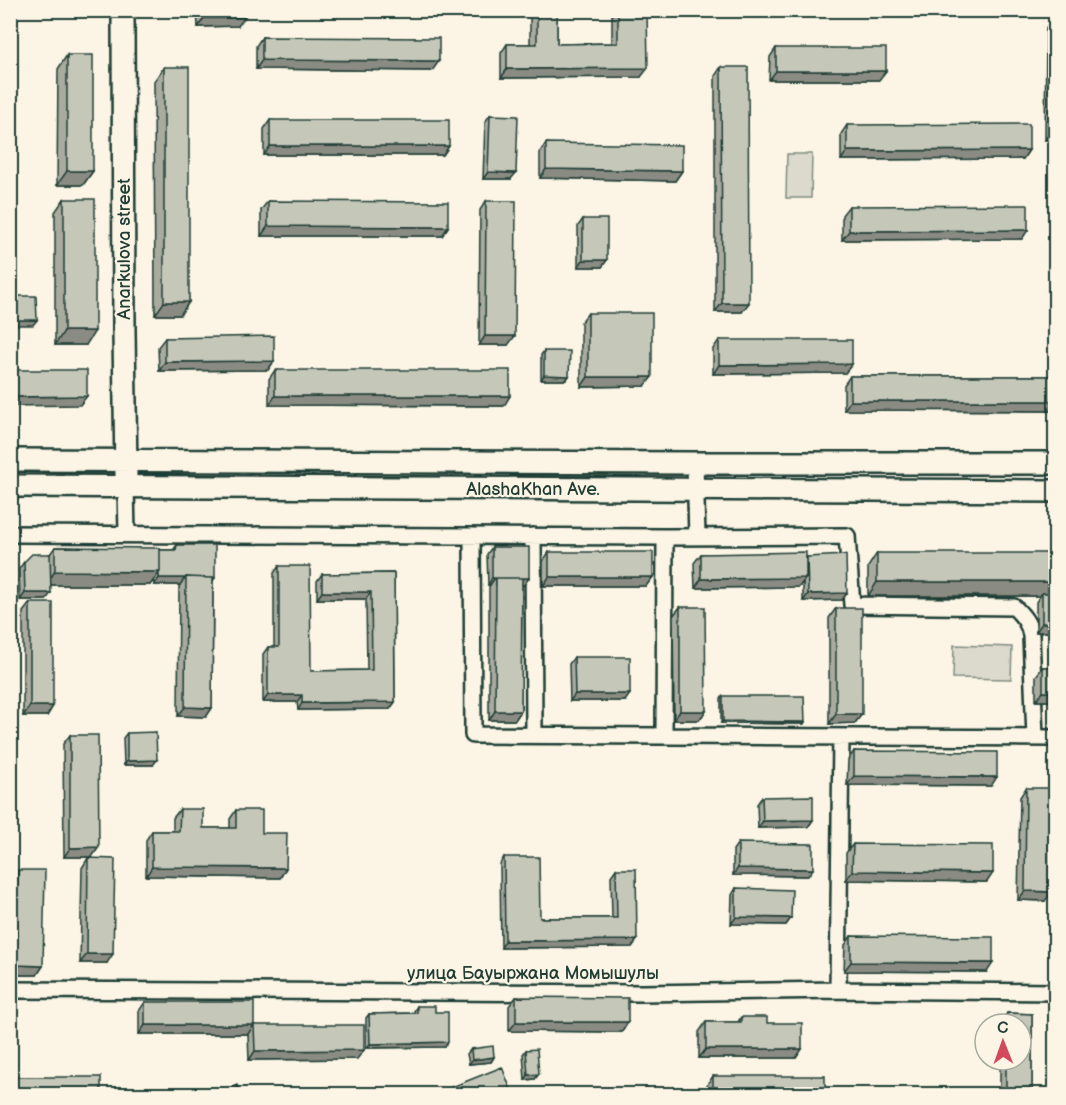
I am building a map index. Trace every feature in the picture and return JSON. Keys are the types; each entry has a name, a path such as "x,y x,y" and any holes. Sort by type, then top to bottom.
{"main road":[{"name":"Anarkulova street","path":"123,10 126,487"},
{"name":"AlashaKhan Ave.","path":"10,460 1056,463"},
{"name":"AlashaKhan Ave.","path":"10,486 1056,491"}],"street":[{"path":"695,463 697,537"},
{"path":"126,487 127,534"},
{"path":"10,534 847,536 852,605 1014,607 1030,627 1035,738"},
{"path":"472,536 473,735 1056,738"},
{"path":"533,536 534,735"},
{"path":"664,736 665,537"},
{"path":"838,990 841,736"},
{"name":"улица Бауыржана Момышулы","path":"10,990 631,993 838,990 1056,992"}],"shaded area":[{"path":"787,154 812,154 811,198 786,198"},
{"path":"954,645 1012,647 1011,679 953,678"}],"building":[{"path":"204,10 244,10 245,17 204,18"},
{"path":"537,10 557,10 557,44 618,43 618,10 647,10 648,68 507,69 507,44 537,44"},
{"path":"10,14 12,14 12,41 10,41"},
{"path":"1053,19 1056,19 1056,130 1051,131"},
{"path":"262,37 439,38 439,61 262,60"},
{"path":"776,48 886,48 886,71 776,71"},
{"path":"67,55 93,55 93,171 67,171"},
{"path":"164,67 189,67 189,302 164,302"},
{"path":"721,67 748,67 749,303 722,303"},
{"path":"490,115 518,116 516,173 488,172"},
{"path":"270,120 449,120 449,146 270,146"},
{"path":"1029,124 1029,150 847,151 847,125"},
{"path":"546,143 682,145 682,171 546,169"},
{"path":"64,199 95,199 95,331 64,331"},
{"path":"268,201 448,202 448,227 268,226"},
{"path":"486,201 516,201 515,336 485,336"},
{"path":"1028,205 1028,230 849,231 849,206"},
{"path":"583,219 607,219 607,260 583,260"},
{"path":"10,296 36,296 37,320 10,320"},
{"path":"588,313 652,313 652,377 588,377"},
{"path":"274,336 274,361 165,362 165,338"},
{"path":"719,340 852,340 852,364 719,365"},
{"path":"544,351 570,351 569,376 544,375"},
{"path":"10,370 87,370 87,396 10,397"},
{"path":"275,370 510,370 510,396 275,396"},
{"path":"850,376 1056,376 1056,401 850,401"},
{"path":"177,545 215,545 215,578 159,578 160,550 176,550"},
{"path":"55,547 160,548 160,572 55,571"},
{"path":"492,547 529,547 529,578 492,578"},
{"path":"549,552 653,552 653,577 549,577"},
{"path":"806,552 806,578 701,579 701,554"},
{"path":"877,553 1056,553 1056,582 877,582"},
{"path":"32,554 50,554 51,593 25,593 24,562"},
{"path":"846,555 847,593 808,594 807,557"},
{"path":"279,566 310,566 311,671 372,670 371,592 322,592 322,574 394,573 395,702 302,703 302,695 268,695 268,647 279,647"},
{"path":"186,577 213,578 212,708 185,707"},
{"path":"496,578 522,578 521,711 495,711"},
{"path":"1042,593 1056,593 1056,623 1042,623"},
{"path":"30,603 53,603 53,706 30,706"},
{"path":"680,607 705,607 706,711 680,711"},
{"path":"836,608 862,608 862,714 836,714"},
{"path":"574,657 630,657 630,694 575,694"},
{"path":"1043,667 1056,667 1056,692 1043,692"},
{"path":"723,696 804,696 805,722 723,721"},
{"path":"156,732 157,760 127,761 127,733"},
{"path":"70,735 98,735 99,847 70,848"},
{"path":"854,751 997,752 997,777 854,776"},
{"path":"1026,788 1053,788 1052,892 1025,891"},
{"path":"813,796 813,820 763,821 762,797"},
{"path":"180,809 203,809 203,828 236,828 236,810 262,810 262,833 287,833 286,868 152,867 152,831 179,831"},
{"path":"738,843 813,844 813,869 738,868"},
{"path":"853,844 993,845 993,873 852,871"},
{"path":"504,857 539,857 540,918 617,918 616,869 636,869 637,940 505,941"},
{"path":"88,858 115,859 113,954 87,954"},
{"path":"18,870 45,870 43,966 16,965"},
{"path":"736,888 792,890 791,918 736,917"},
{"path":"851,936 993,937 993,963 851,962"},
{"path":"516,997 628,998 628,1022 516,1022"},
{"path":"145,1002 254,1002 254,1025 145,1025"},
{"path":"417,1006 435,1006 435,1012 448,1012 448,1042 370,1044 369,1014 417,1013"},
{"path":"741,1017 767,1017 767,1023 802,1023 802,1049 706,1049 706,1022 741,1022"},
{"path":"254,1025 364,1025 364,1050 255,1051"},
{"path":"493,1046 494,1057 472,1060 471,1049"},
{"path":"537,1049 539,1074 528,1075 526,1050"},
{"path":"502,1067 513,1095 432,1095"},
{"path":"1006,1072 1032,1072 1032,1095 1006,1095"},
{"path":"713,1076 825,1076 825,1095 713,1095"},
{"path":"10,1077 101,1077 101,1095 10,1095"},
{"path":"237,1085 241,1095 213,1095"},
{"path":"648,1088 651,1095 634,1095"},
{"path":"954,1089 956,1095 939,1095"}]}
